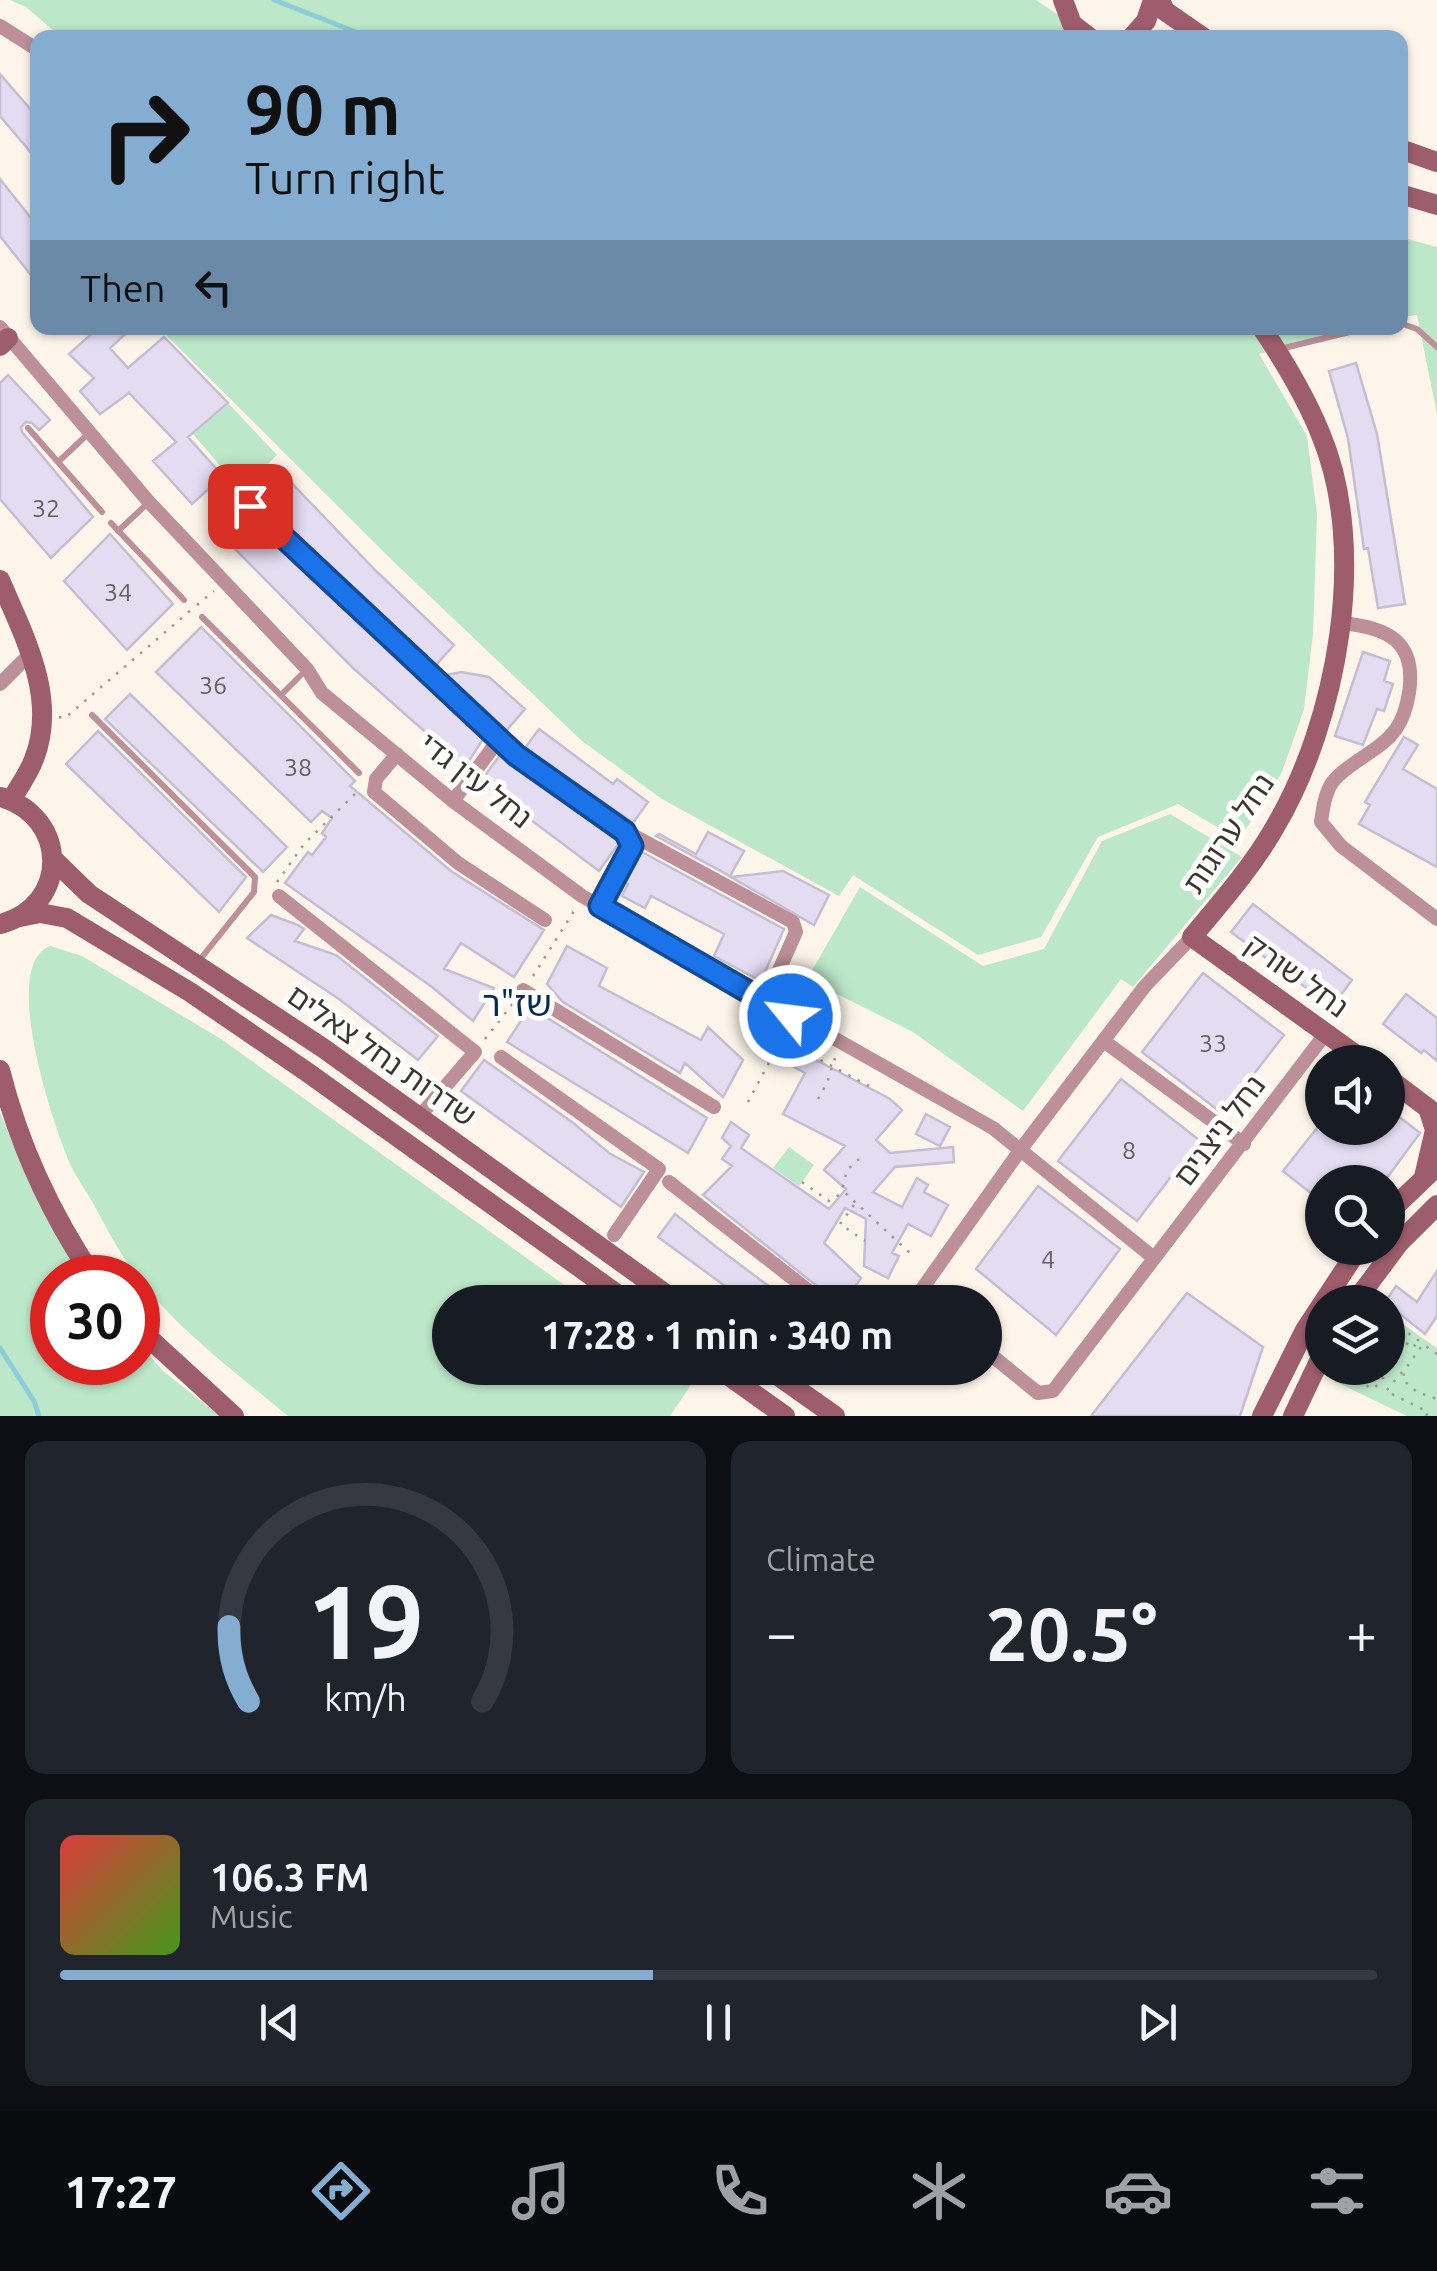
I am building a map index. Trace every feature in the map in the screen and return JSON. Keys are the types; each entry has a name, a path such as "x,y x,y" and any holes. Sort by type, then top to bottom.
{"main road":[{"path":"1138,30 1156,0 1193,30"},
{"path":"1408,151 1437,162"},
{"path":"1408,197 1437,206"},
{"name":"נחל ערוגות","path":"1192,937 1244,874 1276,826 1300,778 1332,676 1341,623 1344,580 1336,488 1323,438 1266,335"},
{"path":"0,580 36,672 44,715 34,762 6,798 28,809 40,823 49,840 52,859 46,889 34,906 8,924"},
{"name":"שדרות נחל צאלים","path":"52,859 89,894 198,963 653,1285"},
{"name":"שדרות נחל צאלים","path":"8,924 40,913 67,918 190,992 604,1285"},
{"name":"נחל שורק","path":"1192,937 1342,1045"},
{"path":"0,1070 29,1160 46,1199 80,1255"},
{"path":"1405,1091 1432,1111 1435,1130 1430,1171 1405,1197"},
{"path":"1368,1285 1399,1243 1437,1205"},
{"path":"1262,1416 1305,1330 1348,1265"},
{"path":"160,1348 234,1416"},
{"path":"742,1385 785,1416"},
{"path":"798,1385 835,1416"},
{"path":"1293,1416 1313,1385"}],"street":[{"path":"0,26 30,45"},
{"name":"נחל עין גדי","path":"3,337 148,502 307,669 322,692 453,801 600,906 980,1120 1021,1150"},
{"path":"250,506 516,755 625,832 793,922 796,932 765,1002"},
{"path":"1341,623 1369,625 1397,640 1410,658 1411,682 1407,706 1395,731 1336,778 1323,804 1321,822 1341,846 1437,919"},
{"path":"0,684 30,654"},
{"path":"453,801 491,750 493,734"},
{"path":"397,754 376,779 374,792 458,862 545,920"},
{"path":"600,906 632,846 625,832"},
{"path":"275,892 474,1052 419,1117"},
{"name":"נחל ערוגות","path":"931,1285 1021,1150 1144,986 1192,937"},
{"path":"523,990 714,1107"},
{"name":"נחל ניצנים","path":"1002,1364 1038,1393 1053,1391 1326,1034"},
{"path":"1105,1042 1244,1144"},
{"path":"501,1057 658,1169 614,1235"},
{"path":"1021,1150 1154,1258"},
{"path":"669,1182 800,1285"}],"lane":[{"path":"1408,326 1437,347"},
{"path":"1276,350 1337,335"},
{"path":"28,428 102,512"},
{"path":"58,462 90,433"},
{"path":"118,530 148,502"},
{"path":"111,523 184,600"},
{"path":"202,617 359,773"},
{"path":"281,695 307,669"},
{"path":"92,715 255,876 254,892 198,963"}],"path":[{"path":"44,715 65,718 223,583"},
{"path":"275,892 304,844 359,790"},
{"path":"775,1059 784,1041 871,1087"},
{"path":"818,1099 841,1043"},
{"path":"748,1102 772,1057 792,1068"},
{"path":"802,1182 830,1201 843,1192 846,1170 858,1159"},
{"path":"843,1192 910,1253"},
{"path":"855,1204 840,1224 865,1241"},
{"path":"1405,1331 1437,1354"},
{"path":"1405,1347 1409,1341 1420,1350"},
{"path":"1405,1370 1423,1344"},
{"path":"1405,1382 1437,1400"},
{"path":"1391,1385 1386,1391 1428,1412 1426,1416"}],"green space":[{"path":"10,0 1036,0 1081,30 53,30 26,7"},
{"path":"1408,239 1437,247 1437,414 1417,315 1408,316"},
{"path":"166,335 1333,335 1259,354 1307,436 1317,514 1313,634 1304,709 1282,772 1239,840 1178,804 1098,837 1041,937 978,955 853,875 839,896 662,799 582,741 397,565"},
{"path":"229,404 277,455 241,490 193,434"},
{"path":"1170,814 1242,857 1133,987 1121,979 1023,1111 913,1032 807,979 860,887 983,966 1044,949 1102,841"},
{"path":"50,946 82,956 221,1039 564,1285 432,1285 432,1385 691,1385 670,1416 288,1416 206,1348 160,1304 160,1255 122,1255 73,1171 34,1045 29,982 36,959"},
{"path":"0,1113 31,1188 69,1255 30,1255 30,1385 160,1385 160,1368 220,1416 0,1416"},
{"path":"789,1147 814,1165 799,1186 773,1168"},
{"path":"1405,1326 1437,1348 1437,1416 1407,1416 1342,1385 1405,1385"}],"building":[{"path":"0,74 30,109 30,152 0,116"},
{"path":"0,179 30,217 30,274 0,236"},
{"path":"90,335 124,335 110,348 128,368 164,337 228,403 188,437 228,482 218,492 213,485 192,504 153,461 176,442 129,393 100,414 80,391 94,378 69,354"},
{"path":"1356,363 1377,434 1405,604 1378,608 1368,548 1364,549 1348,438 1329,371"},
{"path":"8,375 50,420 39,430 26,422 22,432 93,517 51,558 0,499 0,383"},
{"path":"282,473 454,645 436,665 262,502 258,496"},
{"path":"247,517 483,739 465,767 353,668 226,540"},
{"path":"110,534 173,604 127,650 64,581"},
{"path":"201,627 355,781 350,786 451,871 544,930 514,977 461,943 444,969 494,988 473,1021 432,987 285,883 308,852 312,855 326,837 322,833 332,818 322,811 311,822 156,672"},
{"path":"1363,652 1390,661 1384,681 1393,684 1384,711 1377,709 1363,745 1335,736"},
{"path":"461,672 489,677 525,709 506,731 446,675"},
{"path":"130,694 287,847 263,872 105,719"},
{"path":"539,729 613,784 617,779 648,802 633,823 525,748"},
{"path":"98,731 246,877 219,912 66,764"},
{"path":"1404,737 1418,745 1403,769 1437,789 1437,867 1359,824 1370,805 1365,802"},
{"path":"500,755 617,839 619,843 599,871 483,784 481,781"},
{"path":"708,832 744,851 730,876 656,836 659,834 696,854"},
{"path":"642,852 784,929 761,981 714,956 724,934 651,896 645,908 622,896"},
{"path":"783,871 829,895 814,925 731,877"},
{"path":"1253,904 1352,980 1332,1007 1231,932"},
{"path":"271,915 304,929 295,941 336,955 438,1036 418,1060 339,999 247,938"},
{"path":"567,946 607,968 599,986 701,1040 708,1027 743,1060 723,1097 685,1063 680,1073 563,1002 547,984"},
{"path":"1203,973 1284,1035 1223,1114 1142,1052"},
{"path":"1406,994 1437,1018 1437,1061 1383,1024"},
{"path":"530,1007 707,1118 688,1153 507,1042"},
{"path":"801,1052 890,1099 902,1110 876,1140 890,1153 953,1147 954,1162 895,1167 873,1192 902,1207 917,1178 928,1185 924,1192 948,1205 931,1236 908,1224 892,1253 899,1256 888,1278 864,1266 866,1219 845,1208 824,1243 861,1278 856,1285 816,1285 703,1195 732,1166 722,1159 731,1146 722,1138 731,1122 749,1135 741,1148 829,1209 846,1189 824,1170 845,1146 783,1114 805,1073 794,1067"},
{"path":"484,1060 609,1153 644,1172 621,1207 461,1091"},
{"path":"1121,1079 1199,1140 1137,1221 1058,1161"},
{"path":"926,1114 950,1127 940,1146 916,1134"},
{"path":"1405,1121 1420,1133 1396,1165 1305,1165 1305,1188 1283,1171 1305,1143 1405,1145"},
{"path":"1038,1186 1120,1249 1056,1335 1002,1290 1002,1285 995,1285 976,1269"},
{"path":"675,1214 767,1285 724,1285 658,1237"},
{"path":"1437,1271 1437,1316 1425,1334 1405,1318 1405,1293 1417,1302"},
{"path":"1187,1293 1263,1347 1240,1416 1091,1416"}],"waterway":[{"path":"274,0 351,30"},
{"path":"0,1348 34,1401 39,1416"}],"district":[{"name":"שז\"ר","path":"517,1003"}],"route":[{"path":"250,506 516,755 632,839 632,846 600,906 790,1016"}]}
